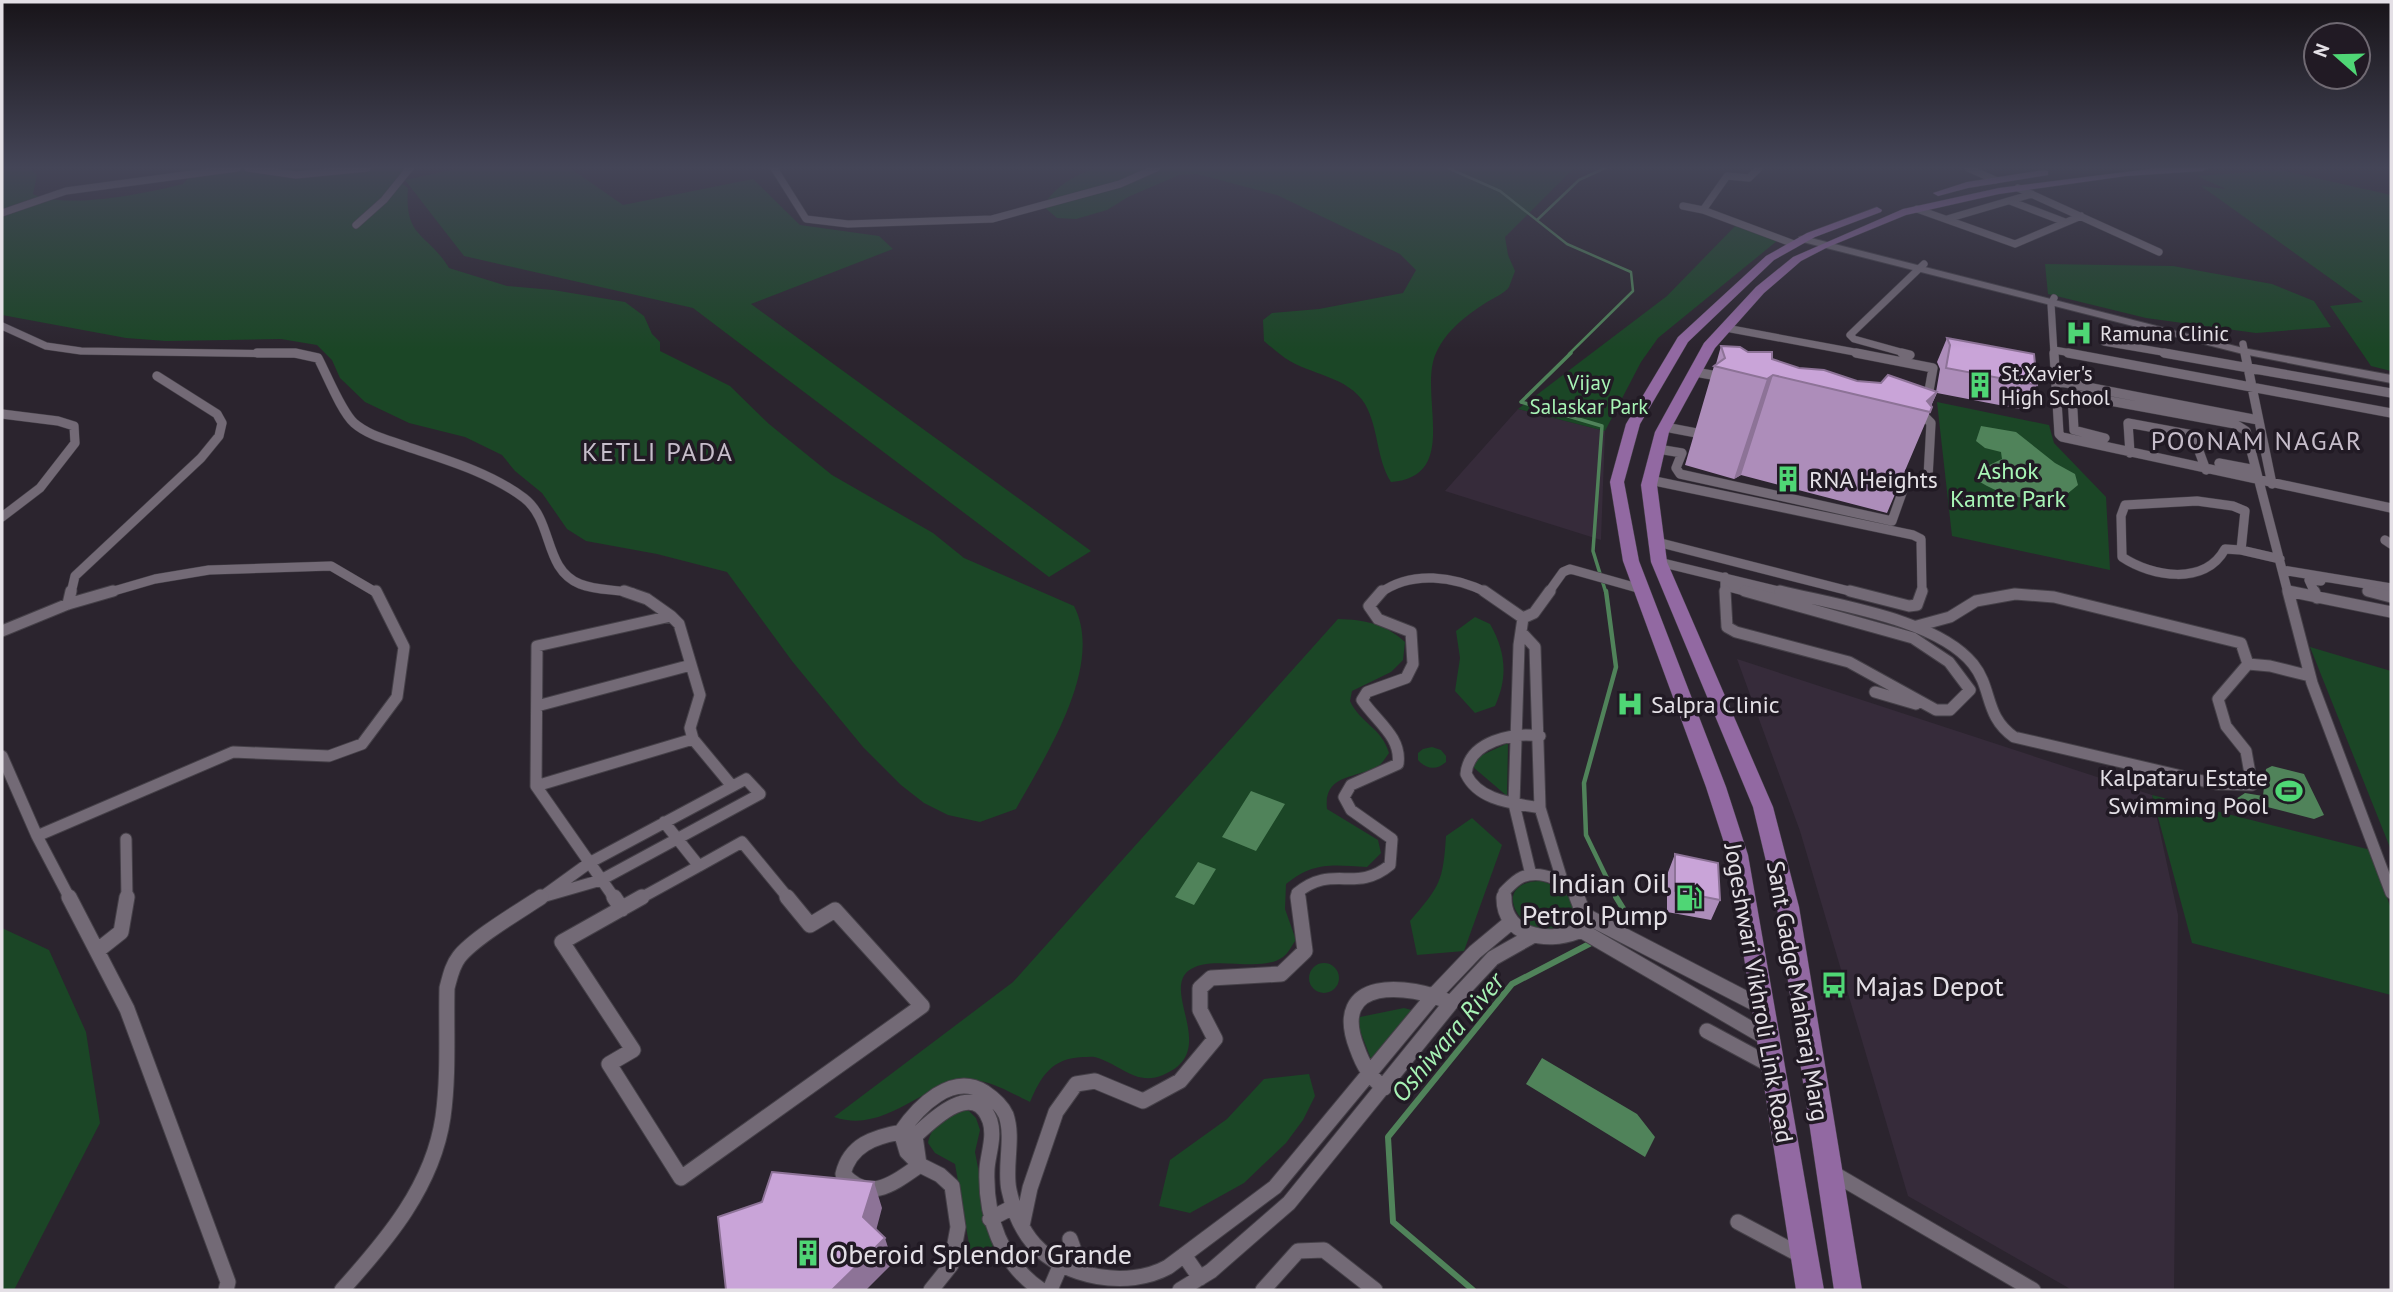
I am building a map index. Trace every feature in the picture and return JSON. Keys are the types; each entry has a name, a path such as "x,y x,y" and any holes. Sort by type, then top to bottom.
{"main road":[{"name":"Jogeshwari Vikhroli Link Road","path":"1810,1290 1738,855 1716,788 1631,561 1617,482 1633,424 1684,340 1761,266 1840,228"},
{"name":"Sant Gadge Maharaj Marg","path":"1848,1290 1788,907 1763,807 1658,552 1648,485 1662,436 1709,346 1760,290 1813,241 1852,228"},
{"path":"1813,241 2243,348 2391,379"},
{"path":"2243,348 2391,373"}],"street":[{"path":"1768,228 1813,241"},
{"path":"1972,228 2015,244 2051,228"},
{"path":"2108,228 2159,252"},
{"path":"1910,355 1854,339 1850,335 1921,267"},
{"path":"2053,301 2060,436 2206,470 2258,475"},
{"path":"2,326 46,346 81,351 295,353 318,358 352,421 369,433 509,487 536,510 557,565 569,578 593,589 630,592 648,598 680,624 700,695 691,728 693,739 732,786"},
{"path":"1726,328 1931,367 1933,368 1925,417"},
{"path":"1742,344 1745,332"},
{"path":"2104,342 2391,393"},
{"path":"2243,348 2272,484"},
{"path":"2054,350 2391,413"},
{"path":"1695,372 1731,378 1726,390"},
{"path":"68,604 75,576 201,458 219,436 222,423 218,414 157,376"},
{"path":"2056,381 2258,420"},
{"path":"2105,438 2074,430 2071,395 2077,393 2242,427 2246,431 2310,676 2391,892"},
{"path":"1686,437 1676,468 1680,474 1892,522 1903,490 1875,474 1921,480 1928,477 1931,423 1925,417 1899,412"},
{"path":"2,414 58,421 74,426 76,435 75,443 40,488 2,517"},
{"path":"2130,453 2126,425 2128,423 2190,435 2196,438 2206,470"},
{"path":"1706,435 1711,424"},
{"path":"1706,435 1716,441 1686,437 1662,436 1706,435"},
{"path":"1662,436 1682,453"},
{"path":"2219,463 2258,475 2272,484 2391,508"},
{"path":"1650,480 1913,535 1921,539 1922,596 1917,605 1909,606 1658,552"},
{"path":"2241,550 2245,512 2233,506 2197,500 2158,502 2125,505 2121,516 2122,557 2134,565 2192,575 2207,565 2218,562 2225,549 2241,550 2281,564 2390,590"},
{"path":"1658,552 1725,582 1913,638 1949,663 1969,686 1968,694 1950,710 1936,710 1875,692"},
{"path":"2,631 68,604 155,579 209,570 331,566 376,591 404,647 397,697 362,744 329,756 233,751 37,835"},
{"path":"1522,618 1534,613 1565,570 1570,569 1641,589"},
{"path":"1022,1226 1030,1188 1056,1112 1076,1084 1095,1081 1143,1101 1180,1081 1215,1039 1200,1010 1200,988 1211,978 1281,974 1305,951 1297,893 1309,881 1330,877 1373,878 1390,865 1392,839 1351,810 1344,797 1351,785 1398,764 1401,754 1396,742 1362,700 1367,692 1406,678 1413,664 1411,632 1378,619 1369,606 1384,590 1404,581 1433,576 1464,581 1495,595 1522,618 1514,804 1531,875"},
{"path":"2317,598 2310,579 2390,590"},
{"path":"1725,582 1917,626 1963,654 1981,673 1994,721 2007,733 2216,784 2252,785 2246,751 2226,726 2218,699 2248,664"},
{"path":"1725,582 1726,622 1731,629 1849,662 1936,710"},
{"path":"1454,586 1476,586"},
{"path":"2288,591 2391,612"},
{"path":"1917,626 1951,617 1976,601 2015,594 2054,597 2241,643 2248,664"},
{"path":"622,909 536,786 537,646 671,616"},
{"path":"1522,633 1535,647 1540,736 1540,808 1563,883"},
{"path":"2248,664 2270,666 2310,676"},
{"path":"537,706 691,665"},
{"path":"1540,736 1517,733 1475,752 1465,769 1471,785 1514,804 1540,808"},
{"path":"536,786 693,739"},
{"path":"2,755 37,835 127,1009 228,1282 226,1290"},
{"path":"342,1290 401,1221 421,1185 434,1150 443,1118 447,988 451,972 460,956 474,943 589,863 664,822 746,779 760,794 601,880 542,897"},
{"path":"664,822 699,866"},
{"path":"97,951 121,932 127,905 125,839"},
{"path":"742,842 810,925 835,910 922,1006 681,1178 609,1064 633,1050 562,942 699,866 742,842"},
{"path":"1584,932 1584,915 1577,894 1563,883 1531,875 1510,884 1504,892 1504,911 1511,922 1532,936 1556,940 1584,932 1770,1040"},
{"path":"1584,915 1765,1008"},
{"path":"919,1165 890,1186 868,1190 849,1184 843,1174 845,1162 853,1149 882,1136 901,1132 916,1108 929,1097 964,1087 986,1091 1006,1115 1005,1161 1013,1207 1035,1245 1061,1264 1087,1272 1120,1278 1149,1276 1184,1255 1275,1186 1435,994 1475,952 1511,922"},
{"path":"1180,1290 1200,1278 1289,1203 1451,1003 1493,958 1532,936"},
{"path":"1384,1088 1367,1075 1350,1030 1351,1012 1360,997 1374,990 1392,989 1435,994 1451,1003"},
{"path":"1707,1031 1774,1068"},
{"path":"919,1165 915,1136 950,1105 963,1102 975,1104 984,1110 991,1123 987,1171 989,1219 1008,1261 1041,1290"},
{"path":"901,1132 907,1152 919,1165 940,1175 952,1186 958,1227 951,1265 931,1290"},
{"path":"1829,1171 2033,1290"},
{"path":"989,1219 1013,1207"},
{"path":"1738,1222 1804,1258"},
{"path":"1070,1239 1087,1272"},
{"path":"1263,1290 1298,1251 1324,1250 1375,1290"},
{"path":"1184,1255 1200,1278"},
{"path":"1050,1290 1061,1264"}],"shaded area":[{"path":"1518,409 1605,431 1601,540 1445,491"},
{"path":"1981,426 2016,432 2055,463 2075,474 2078,485 2055,504 2007,494 1980,482 1979,470 2002,459 2001,452 1985,448 1976,441"},
{"path":"1737,659 2152,795 2178,915 2174,1290 2072,1290 1908,1196 1800,831"},
{"name":"Kalpataru Estate Swimming Pool","path":"2272,766 2304,774 2324,815 2314,819 2236,799 2245,793 2263,796 2266,769"},
{"path":"1251,791 1285,804 1256,851 1222,837"},
{"path":"1198,862 1216,869 1194,905 1175,897"},
{"path":"1542,1058 1637,1114 1655,1137 1645,1157 1526,1084"}],"green space":[{"path":"2,228 415,228 449,268 507,286 553,290 625,302 644,316 652,334 660,342 660,351 730,386 769,424 832,475 933,533 964,558 1074,606 1082,630 1082,656 1068,710 1016,809 980,822 948,815 924,803 901,785 863,747 792,661 727,572 657,554 586,541 567,529 542,493 515,471 502,455 465,437 409,423 365,402 340,378 332,360 317,345 281,339 166,341 126,338 2,315"},
{"path":"442,228 824,228 879,236 893,249 751,304 1091,551 1049,577 693,308 464,256"},
{"path":"1346,228 1514,228 1505,237 1508,255 1515,271 1509,287 1462,320 1447,335 1436,352 1431,379 1431,453 1424,467 1411,477 1391,482 1386,473 1370,414 1358,395 1349,387 1295,364 1280,354 1264,341 1263,320 1272,313 1319,309 1403,293 1416,270 1400,254"},
{"name":"Vijay Salaskar Park","path":"1733,228 1759,228 1783,236 1658,338 1641,362 1605,431 1518,409 1667,296"},
{"path":"2260,228 2391,228 2391,371 2371,366 2330,306 2363,302"},
{"path":"2045,264 2173,266 2272,284 2314,301 2331,327 2256,333 2146,318 2048,294"},
{"name":"Ashok Kamte Park","path":"1937,402 2049,425 2054,443 2106,497 2110,570 1952,536"},
{"path":"1475,617 1490,624 1495,634 1502,655 1503,675 1495,706 1475,713 1455,691 1460,658 1456,631"},
{"path":"1338,619 1374,624 1405,642 1403,660 1391,672 1352,691 1350,701 1359,715 1381,737 1389,753 1378,766 1336,783 1327,797 1327,809 1378,840 1381,853 1367,867 1324,866 1306,871 1286,884 1285,909 1296,940 1283,957 1262,964 1209,964 1188,971 1182,981 1181,994 1189,1038 1187,1052 1179,1065 1163,1075 1145,1078 1130,1074 1096,1057 1072,1058 1049,1070 1030,1102 985,1082 960,1082 942,1087 873,1119 854,1121 834,1117 1013,982"},
{"path":"2310,647 2391,671 2391,850"},
{"path":"1508,743 1507,796 1473,767 1478,757"},
{"path":"1432,747 1441,750 1446,756 1446,762 1435,768 1418,760 1418,753"},
{"path":"2152,795 2371,850 2391,909 2391,995 2192,943"},
{"path":"1472,818 1502,845 1464,951 1417,955 1410,921 1438,883 1446,836"},
{"path":"1541,881 1561,890 1573,905 1572,920 1557,930 1543,930 1529,925 1519,916 1513,904 1514,893 1523,885"},
{"path":"2,928 49,950 86,1032 100,1123 14,1290 2,1290"},
{"path":"1324,963 1335,967 1339,978 1335,989 1324,993 1313,989 1309,978 1313,967"},
{"path":"1404,1008 1415,1011 1373,1064 1355,1018"},
{"path":"1309,1074 1315,1096 1303,1120 1286,1143 1244,1183 1190,1213 1159,1206 1170,1160 1227,1119 1264,1079"},
{"path":"961,1111 969,1111 976,1118 980,1130 975,1152 995,1258 972,1261 955,1164 935,1153 928,1143 936,1127"}],"building":[{"path":"1947,338 2034,354 2037,385 1946,368 1950,345"},
{"path":"1721,346 1740,347 1748,352 1772,352 1772,359 1799,368 1824,370 1857,381 1881,383 1888,375 1937,392 1927,401 1932,407 1930,412 1773,375 1767,379 1714,366 1725,358"},
{"path":"1675,854 1718,863 1720,900 1675,891"},
{"name":"Oberoid Splendor Grande","path":"772,1172 874,1182 863,1217 885,1238 832,1290 726,1290 718,1217 762,1202"}],"waterway":[{"name":"Oshiwara River","path":"1547,228 1567,244 1631,272 1633,291 1569,354"},
{"name":"Oshiwara River","path":"1571,353 1521,402 1602,426 1593,551 1606,593"},
{"name":"Oshiwara River","path":"1606,591 1616,667 1584,783 1586,835 1616,897"},
{"name":"Oshiwara River","path":"1616,897 1632,923 1620,929"},
{"name":"Oshiwara River","path":"1473,1290 1393,1222 1388,1137 1512,984 1593,942"}],"place":[{"name":"Ramuna Clinic","path":"2079,333"},
{"name":"St.Xavier's High School","path":"1980,385"},
{"name":"RNA Heights","path":"1788,479"},
{"name":"Salpra Clinic","path":"1630,704"},
{"name":"Kalpataru Estate Swimming Pool","path":"2289,791"},
{"name":"Indian Oil Petrol Pump","path":"1689,898"},
{"name":"Majas Depot","path":"1834,985"},
{"name":"Oberoid Splendor Grande","path":"808,1253"}],"district":[{"name":"POONAM NAGAR","path":"2257,440"},
{"name":"KETLI PADA","path":"658,451"}]}
